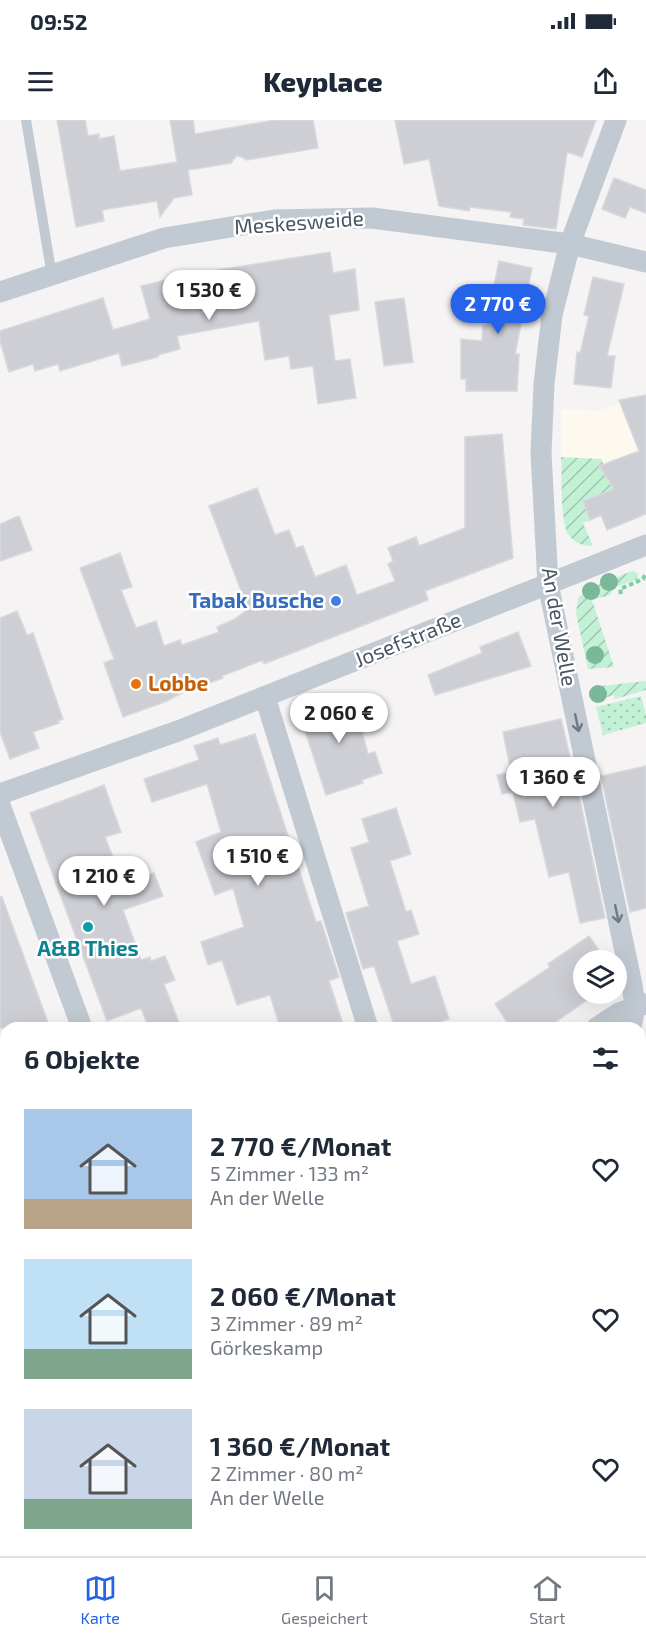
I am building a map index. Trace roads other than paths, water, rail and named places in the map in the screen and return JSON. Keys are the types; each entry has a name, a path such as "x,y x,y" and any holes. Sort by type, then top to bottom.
{"street":[{"name":"An der Welle","path":"616,120 570,244 552,315 544,384 541,453 549,584 641,1005"},
{"name":"Meskesweide","path":"0,292 164,238 274,220 372,218 570,244 646,262"},
{"name":"Josefstraße","path":"0,794 178,731 646,545"},
{"path":"265,697 366,1022"},
{"path":"0,805 80,1022"},
{"path":"605,1022 619,1013 641,1005"},
{"path":"634,1022 641,1005"}],"lane":[{"path":"26,120 52,276"}],"place":[{"name":"Tabak Busche","path":"336,601"},
{"name":"Lobbe","path":"136,684"},
{"name":"A&B Thies","path":"88,927"}]}
